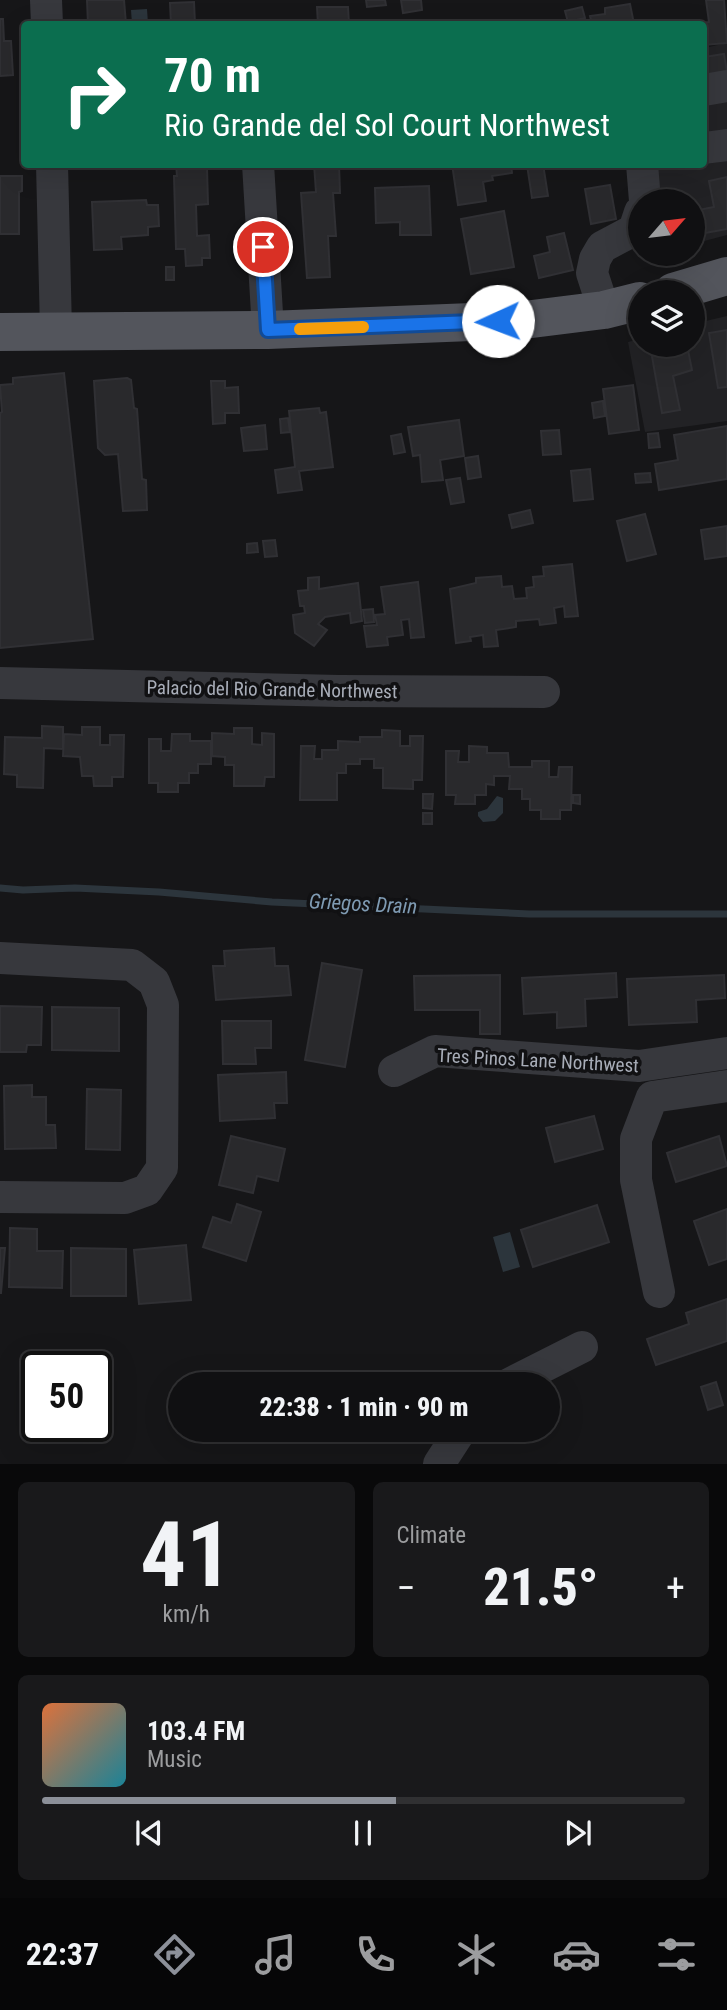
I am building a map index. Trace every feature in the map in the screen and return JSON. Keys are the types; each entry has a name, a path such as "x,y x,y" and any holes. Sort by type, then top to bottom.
{"main road":[{"path":"705,283 727,276"},
{"path":"0,332 268,330 524,320 604,310 628,304"}],"street":[{"path":"46,0 47,21"},
{"path":"707,89 727,86"},
{"path":"707,148 727,145"},
{"path":"52,168 56,330"},
{"path":"258,168 268,330"},
{"path":"642,168 644,189"},
{"path":"604,310 592,272 595,259 602,247 628,233"},
{"name":"Palacio del Rio Grande Northwest","path":"0,683 340,691 544,692"},
{"path":"0,958 132,965 154,982 163,1005 162,1168 147,1190 125,1198 0,1197"},
{"name":"Tres Pinos Lane Northwest","path":"394,1070 435,1051 639,1066 727,1053"},
{"path":"659,1292 636,1180 636,1139 652,1097 727,1086"},
{"path":"533,1372 582,1347"},
{"path":"439,1464 453,1442"}],"shaded area":[{"path":"147,9 148,21 132,21 131,10"},
{"path":"727,43 727,235 705,241 705,189 652,189 649,168 707,168 707,47"},
{"path":"727,316 727,421 645,432 631,357 705,357 705,321"},
{"path":"497,796 503,798 503,813 495,821 483,822 478,812 487,809"},
{"path":"510,1232 520,1267 503,1272 493,1237"}],"building":[{"path":"87,0 124,0 126,21 88,21"},
{"path":"366,0 385,0 386,5 367,7"},
{"path":"401,0 421,0 422,10 403,13"},
{"path":"706,0 724,0 727,43 707,45 709,22"},
{"path":"194,2 195,21 171,21 170,3"},
{"path":"630,4 633,21 591,21 590,16 605,14 605,8"},
{"path":"317,7 348,7 349,21 318,21"},
{"path":"582,7 585,18 568,21 565,11"},
{"path":"0,19 3,19 4,41 11,41 13,75 0,76"},
{"path":"724,54 727,72 707,77 707,57"},
{"path":"176,168 207,168 208,204 196,205 197,236 209,235 210,258 202,258 202,265 186,266 185,249 176,249 174,176 177,176"},
{"path":"314,168 339,168 340,193 333,193 336,236 328,236 330,277 307,278 301,193 316,192"},
{"path":"453,168 511,168 512,173 492,176 493,180 483,182 486,201 458,205"},
{"path":"527,168 544,168 548,196 532,198"},
{"path":"0,176 22,176 22,191 19,192 19,234 0,234"},
{"path":"727,177 727,229 705,233 705,209 714,207 709,181"},
{"path":"610,185 616,219 591,224 585,189"},
{"path":"429,186 431,235 400,235 400,222 376,223 375,188"},
{"path":"146,200 147,205 158,205 159,226 148,227 148,235 121,237 122,249 94,250 92,202"},
{"path":"504,211 514,267 471,274 461,219"},
{"path":"564,233 573,270 539,278 534,256 550,252 547,237"},
{"path":"166,267 174,267 174,280 166,280"},
{"path":"727,330 727,387 718,388 709,333"},
{"path":"652,357 689,357 692,370 673,376 680,410 662,413"},
{"path":"64,373 93,639 0,648 0,385 13,384 13,378"},
{"path":"127,378 131,380 134,408 137,409 147,510 123,511 118,454 105,455 98,448 94,381"},
{"path":"211,381 225,381 225,388 238,387 239,413 225,413 225,423 213,424"},
{"path":"633,385 639,430 609,434 603,389"},
{"path":"603,401 605,416 594,418 592,403"},
{"path":"319,408 320,413 326,412 333,467 299,471 302,490 278,493 275,470 295,467 289,411"},
{"path":"288,418 290,432 281,433 280,419"},
{"path":"459,420 464,456 440,460 443,480 422,482 420,455 413,456 408,427"},
{"path":"265,425 267,449 244,451 241,428"},
{"path":"727,426 727,479 659,490 655,464 678,460 674,435"},
{"path":"559,430 561,454 543,455 541,431"},
{"path":"658,433 660,447 649,448 648,434"},
{"path":"401,434 405,452 394,454 391,436"},
{"path":"478,456 481,477 468,479 465,458"},
{"path":"590,469 593,499 574,501 571,471"},
{"path":"650,473 651,482 636,483 635,474"},
{"path":"460,478 464,502 451,504 446,480"},
{"path":"530,510 533,523 512,528 509,515"},
{"path":"645,514 656,554 627,561 617,521"},
{"path":"727,526 727,556 705,559 701,530"},
{"path":"275,540 277,556 265,557 263,541"},
{"path":"257,543 258,552 247,553 247,544"},
{"path":"572,564 578,616 565,617 564,606 554,608 556,623 540,625 539,619 516,621 516,627 496,630 498,646 484,647 483,635 470,637 471,641 456,643 450,589 476,583 476,578 501,576 502,587 512,586 514,599 527,598 526,588 534,587 533,577 544,576 543,567"},
{"path":"319,577 319,589 358,583 362,621 351,623 350,613 325,617 318,624 327,630 314,646 295,633 293,615 305,613 304,606 300,606 298,591 308,590 308,578"},
{"path":"418,582 424,637 411,638 409,619 401,620 403,635 387,637 388,645 367,647 364,626 377,625 375,615 385,614 381,587"},
{"path":"373,609 374,622 365,623 363,610"},
{"path":"42,726 63,727 63,749 44,748 43,788 17,787 17,775 4,774 5,737 42,738"},
{"path":"82,727 100,727 100,745 110,745 110,735 124,735 123,777 112,777 112,786 94,786 93,776 82,776 80,757 63,756 64,734 82,735"},
{"path":"234,728 252,728 252,744 262,745 262,733 274,734 274,777 265,777 264,786 234,786 234,765 225,765 225,757 212,756 212,733 234,734"},
{"path":"382,730 400,731 400,746 410,746 410,736 423,736 422,780 413,780 413,789 383,788 383,768 374,768 374,759 360,759 360,764 346,764 346,773 337,773 337,800 300,800 301,746 315,746 314,759 322,759 322,750 338,750 338,741 360,742 360,737 382,737"},
{"path":"172,734 190,734 190,741 211,741 211,764 198,764 198,773 189,773 189,783 178,783 178,792 158,792 158,783 149,783 149,739 161,739 161,751 171,751"},
{"path":"469,746 487,747 487,753 508,753 509,767 532,767 532,761 549,761 549,777 558,777 559,767 572,767 571,810 560,810 560,819 541,819 541,810 530,810 530,799 522,799 522,789 509,789 510,776 494,776 494,785 486,784 486,795 475,795 475,804 455,804 456,795 446,795 446,751 459,751 458,762 469,762"},
{"path":"423,794 433,794 432,809 423,808"},
{"path":"573,795 580,795 580,804 573,803"},
{"path":"423,813 432,813 432,824 423,824"},
{"path":"274,948 275,966 288,966 291,995 216,1000 213,966 225,966 224,951"},
{"path":"322,963 362,970 345,1067 305,1060"},
{"path":"616,973 617,997 585,999 586,1026 557,1028 557,1012 524,1014 522,978"},
{"path":"500,975 500,1034 480,1034 480,1010 415,1010 414,976"},
{"path":"724,975 725,998 696,1000 697,1022 629,1025 627,979"},
{"path":"0,1006 42,1007 41,1045 27,1045 26,1052 0,1052"},
{"path":"52,1007 119,1008 119,1051 52,1050"},
{"path":"222,1021 271,1021 271,1048 255,1048 256,1064 223,1064"},
{"path":"286,1072 287,1103 274,1103 275,1118 220,1121 218,1075"},
{"path":"32,1085 32,1097 46,1097 46,1125 55,1125 56,1148 5,1149 4,1086"},
{"path":"87,1089 121,1090 120,1150 86,1149"},
{"path":"594,1116 603,1149 555,1162 546,1128"},
{"path":"231,1136 285,1149 278,1181 257,1176 253,1193 219,1185"},
{"path":"719,1136 727,1166 676,1182 667,1153"},
{"path":"237,1204 261,1212 246,1261 203,1247 213,1217 231,1223"},
{"path":"597,1205 609,1242 533,1267 521,1230"},
{"path":"727,1209 727,1259 709,1265 694,1221"},
{"path":"10,1228 37,1229 37,1251 63,1251 62,1288 9,1287"},
{"path":"186,1245 191,1300 139,1304 134,1250"},
{"path":"0,1248 5,1248 1,1293 0,1293"},
{"path":"71,1248 126,1249 126,1296 71,1296"},
{"path":"727,1299 727,1341 656,1365 647,1339 689,1324 686,1313"},
{"path":"716,1382 723,1405 708,1410 701,1387"}],"waterway":[{"name":"Griegos Drain","path":"0,888 159,892 272,902 529,914 727,914"}],"slow traffic":[{"path":"300,329 363,327"}],"route":[{"path":"263,247 268,330 498,321"}]}
